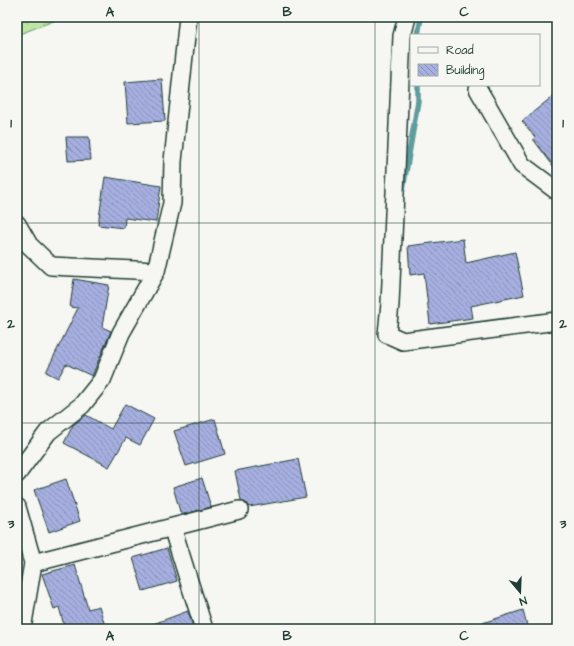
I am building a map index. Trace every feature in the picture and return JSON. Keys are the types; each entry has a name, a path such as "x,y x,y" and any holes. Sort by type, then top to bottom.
{"street":[{"path":"17,474 48,432 82,405 102,380 121,333 156,271 172,203 174,161 188,17"},
{"path":"407,17 402,36 390,304 387,334 403,341 557,321"},
{"path":"478,89 522,165 557,191"},
{"path":"17,224 29,245 51,266 156,271"},
{"path":"17,507 33,563 22,629"},
{"path":"33,563 239,510"},
{"path":"172,527 204,629"}],"green space":[{"path":"17,17 64,17 17,35"}],"building":[{"path":"162,79 165,121 128,123 125,82"},
{"path":"557,93 557,171 533,139 535,137 522,121"},
{"path":"66,137 89,137 91,160 68,161"},
{"path":"105,177 161,186 156,222 125,218 124,228 98,225"},
{"path":"463,239 466,263 515,252 524,295 471,306 473,318 430,324 424,273 410,275 408,246"},
{"path":"74,279 109,285 102,327 111,331 92,376 66,364 58,378 46,372 78,308 70,307"},
{"path":"125,404 154,419 140,445 126,438 109,467 64,443 73,425 86,415 111,429"},
{"path":"215,419 225,454 186,466 174,431"},
{"path":"298,459 306,497 249,507 241,500 235,471"},
{"path":"202,478 211,507 181,515 173,487"},
{"path":"66,479 80,521 49,532 34,490"},
{"path":"167,548 177,581 143,591 133,558"},
{"path":"75,565 88,609 99,606 106,629 65,629 59,607 54,609 42,574"},
{"path":"523,610 528,629 474,629 473,626"},
{"path":"188,611 194,629 145,629 145,627"}],"waterway":[{"path":"418,34 421,17"},
{"path":"403,189 418,101 418,86"}]}
